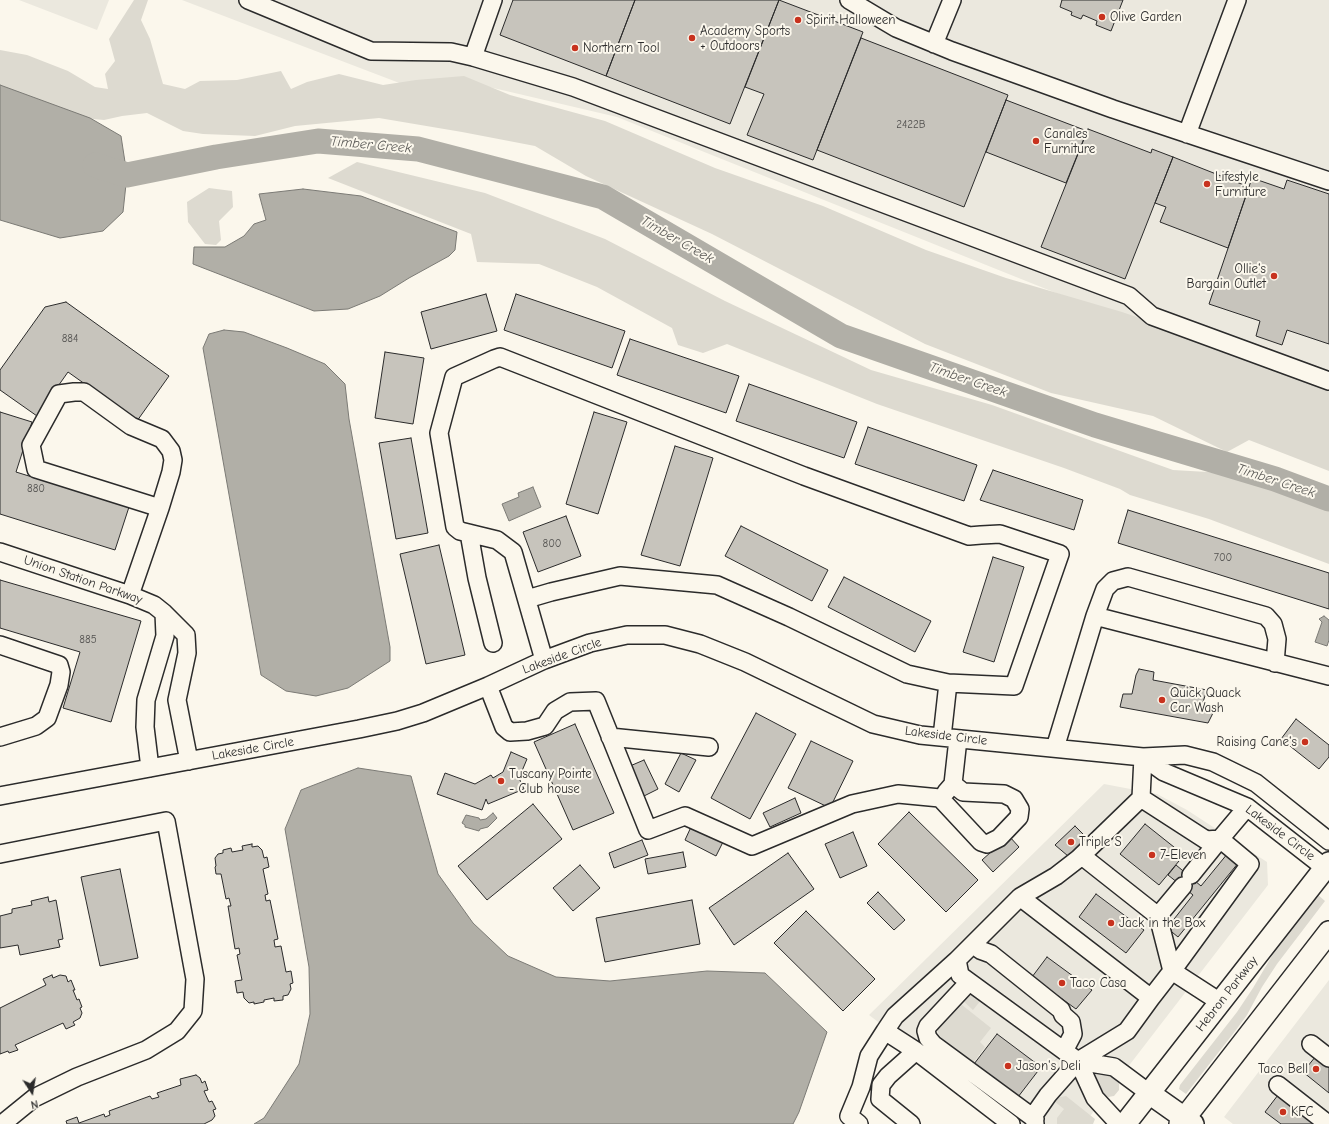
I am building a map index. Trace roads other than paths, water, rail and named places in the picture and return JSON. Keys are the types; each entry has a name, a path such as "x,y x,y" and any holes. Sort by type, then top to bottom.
{"main road":[{"name":"Hebron Parkway","path":"1125,1124 1328,867"},
{"path":"1149,1093 1186,1122 1329,932"}],"street":[{"path":"248,0 371,50 451,52 573,86 1129,296 1152,316 1329,381"},
{"path":"473,57 493,0"},
{"path":"849,0 896,28 934,44 1099,104 1329,181"},
{"path":"934,44 952,0"},
{"path":"1187,134 1237,0"},
{"path":"527,600 551,592 620,576 717,586 789,617 907,674 948,683 1014,686 1060,554 1000,534 981,534 969,536 804,476 500,357 454,377 439,433 455,527 460,532 497,540 513,552 544,660"},
{"path":"130,595 160,508 171,472 173,460 171,451 162,440 130,426 84,392 59,394 32,445 36,468 160,508"},
{"path":"469,534 477,578 493,643"},
{"name":"Union Station Parkway","path":"0,552 130,595 154,605 186,635 187,653 177,700 189,760"},
{"path":"1055,748 1095,616 1105,589 1113,581 1128,577 1266,616 1273,624 1277,639 1275,663"},
{"path":"150,768 145,727 146,700 165,636 164,613"},
{"path":"1095,616 1329,676"},
{"name":"Lakeside Circle","path":"0,796 351,731 397,721 423,713 488,686 544,660 590,643 627,635 665,635 700,644 745,662 873,724 920,735 1143,757 1185,755 1213,762 1256,783 1329,841"},
{"path":"0,737 36,726 47,718 59,685 61,672 59,665 4,646"},
{"path":"940,798 953,784 948,683"},
{"path":"488,686 504,727 510,732 527,732 545,726 555,711 570,702 596,701 648,830 685,816 752,846 852,804 898,794 940,798 980,842 987,844 999,838 1019,817 1020,809 1014,799 1004,794 963,792 953,784"},
{"path":"610,737 709,747"},
{"path":"859,1124 849,1116 860,1087 869,1056 895,1016 957,960 977,947 1020,897 1056,876 1082,856 1141,798 1143,757"},
{"name":"Lakeside Circle","path":"1143,757 1164,772 1247,807 1328,867"},
{"path":"1035,1122 1034,1115 1048,1095 1078,1061 1127,1031 1250,864 1220,839 1206,840 1141,798"},
{"path":"1158,916 1247,807"},
{"path":"0,854 166,821 194,979 194,1011 177,1031 146,1050 77,1077 34,1098 2,1124"},
{"path":"1082,856 1158,916 1172,971 1220,1002"},
{"path":"1020,897 1152,998"},
{"path":"977,947 992,954 1061,1010 1063,1015 1072,1022 1074,1034 1064,1051"},
{"path":"957,960 960,975 1078,1061 1114,1068 1149,1093"},
{"path":"969,982 928,1026 926,1032 928,1038 933,1044 1035,1122"},
{"path":"884,1031 916,1051 1011,1124"},
{"path":"1311,1044 1329,1058"},
{"path":"912,1124 880,1099 881,1085 888,1076 916,1051"},
{"path":"1078,1061 1095,1098 1119,1124"},
{"path":"1278,1085 1328,1124"}],"waterway":[{"name":"Timber Creek","path":"95,165 127,175 216,157 318,141 418,149 603,197 841,336 1095,425 1275,479 1329,499"}],"place":[{"name":"Olive Garden","path":"1102,17"},
{"name":"Spirit Halloween","path":"798,20"},
{"name":"Academy Sports + Outdoors","path":"692,38"},
{"name":"Northern Tool","path":"575,48"},
{"name":"Canales Furniture","path":"1036,141"},
{"name":"Lifestyle Furniture","path":"1207,184"},
{"name":"Ollie's Bargain Outlet","path":"1274,276"},
{"name":"Quick Quack Car Wash","path":"1162,700"},
{"name":"Raising Cane's","path":"1305,742"},
{"name":"Tuscany Pointe - Club house","path":"501,781"},
{"name":"Triple S","path":"1071,842"},
{"name":"7-Eleven","path":"1152,855"},
{"name":"Jack in the Box","path":"1111,923"},
{"name":"Taco Casa","path":"1062,983"},
{"name":"Jason's Deli","path":"1008,1066"},
{"name":"Taco Bell","path":"1316,1069"},
{"name":"KFC","path":"1283,1112"}]}
